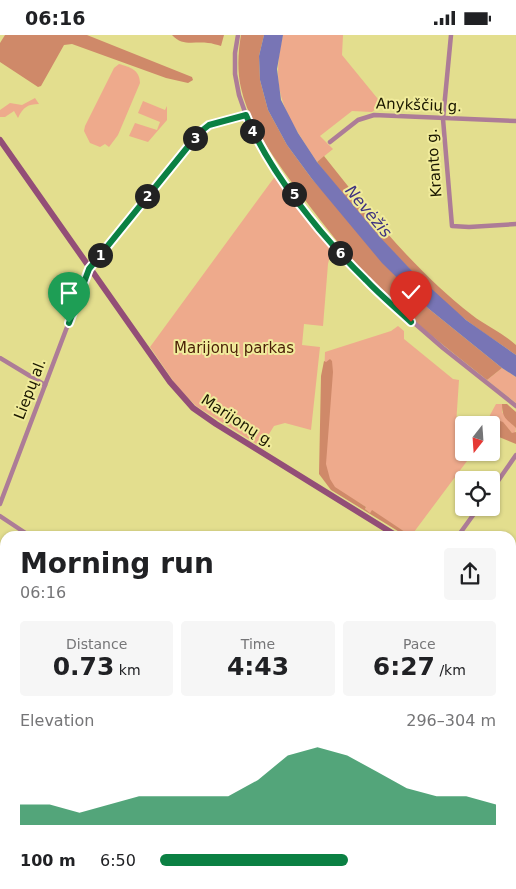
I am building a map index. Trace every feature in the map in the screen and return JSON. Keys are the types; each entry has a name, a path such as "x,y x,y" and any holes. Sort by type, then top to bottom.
{"main road":[{"name":"Marijonų g.","path":"0,140 170,382 193,407 216,424 389,531"}],"street":[{"path":"238,35 235,53 235,74 239,95 246,115 262,149 309,215 366,281 443,348 516,406"},
{"name":"Kranto g.","path":"451,35 443,119 452,225 469,227 516,224"},
{"name":"Liepų al.","path":"0,504 89,269 204,129 209,125 246,115"},
{"name":"Anykščių g.","path":"330,142 350,125 365,116 516,121"},
{"path":"0,358 45,385"},
{"path":"500,478 516,455"},
{"path":"0,516 22,531"},
{"path":"462,531 472,516"}],"green space":[{"path":"283,35 343,35 342,55 382,104 372,112 352,111 320,136 333,149 317,162 283,103 278,73"},
{"path":"119,64 136,72 140,83 118,135 109,147 105,144 100,147 90,143 84,131 85,126 114,68"},
{"path":"35,98 39,104 26,107 18,118 14,111 5,117 0,117 0,110 10,103 22,105"},
{"path":"143,101 165,110 167,106 167,120 148,142 129,136 135,123 157,130 160,122 138,113"},
{"name":"Marijonų parkas","path":"276,175 332,247 328,264 323,326 304,324 302,345 320,347 311,430 285,423 274,426 261,447 196,406 176,385 150,347"},
{"path":"398,326 404,331 404,339 453,379 459,380 457,416 455,416 455,461 467,461 460,471 455,471 455,477 415,531 403,531 372,511 370,513 365,509 366,507 331,486 321,459 325,352 391,331"},
{"path":"502,368 516,377 516,403 487,380"},
{"path":"496,404 502,404 502,412 516,428 515,434 503,423 500,423 500,416 490,415"}],"shaded area":[{"path":"5,35 87,35 192,77 193,80 188,83 166,78 72,44 64,45 41,86 38,87 0,62 0,43"},
{"path":"172,35 224,35 221,46 210,43 180,41"},
{"path":"241,35 264,35 259,56 260,80 268,110 287,145 312,179 429,309 502,368 487,380 412,319 369,278 349,256 285,173 255,126 244,100 238,68"},
{"path":"264,35 283,35 277,69 281,100 298,133 317,162 379,236 413,272 466,320 516,355 516,377 502,368 429,309 382,263 312,179 287,145 268,110 260,80 259,56"},
{"path":"324,156 375,219 412,260 451,298 483,323 516,345 516,355 445,303 406,265 369,225 317,162"},
{"path":"330,359 332,361 333,372 326,464 330,479 335,487 366,507 365,509 370,513 372,510 404,531 398,531 331,490 319,474 321,376 324,361 326,362"},
{"path":"502,404 507,404 516,412 516,428 504,416"},
{"path":"500,421 512,433 516,432 516,444 500,437"}],"route":[{"path":"69,323 89,269 199,133 209,125 246,115 262,149 309,215 366,281 411,322"}],"water label":[{"name":"Nevėžis","path":"369,211"}]}
